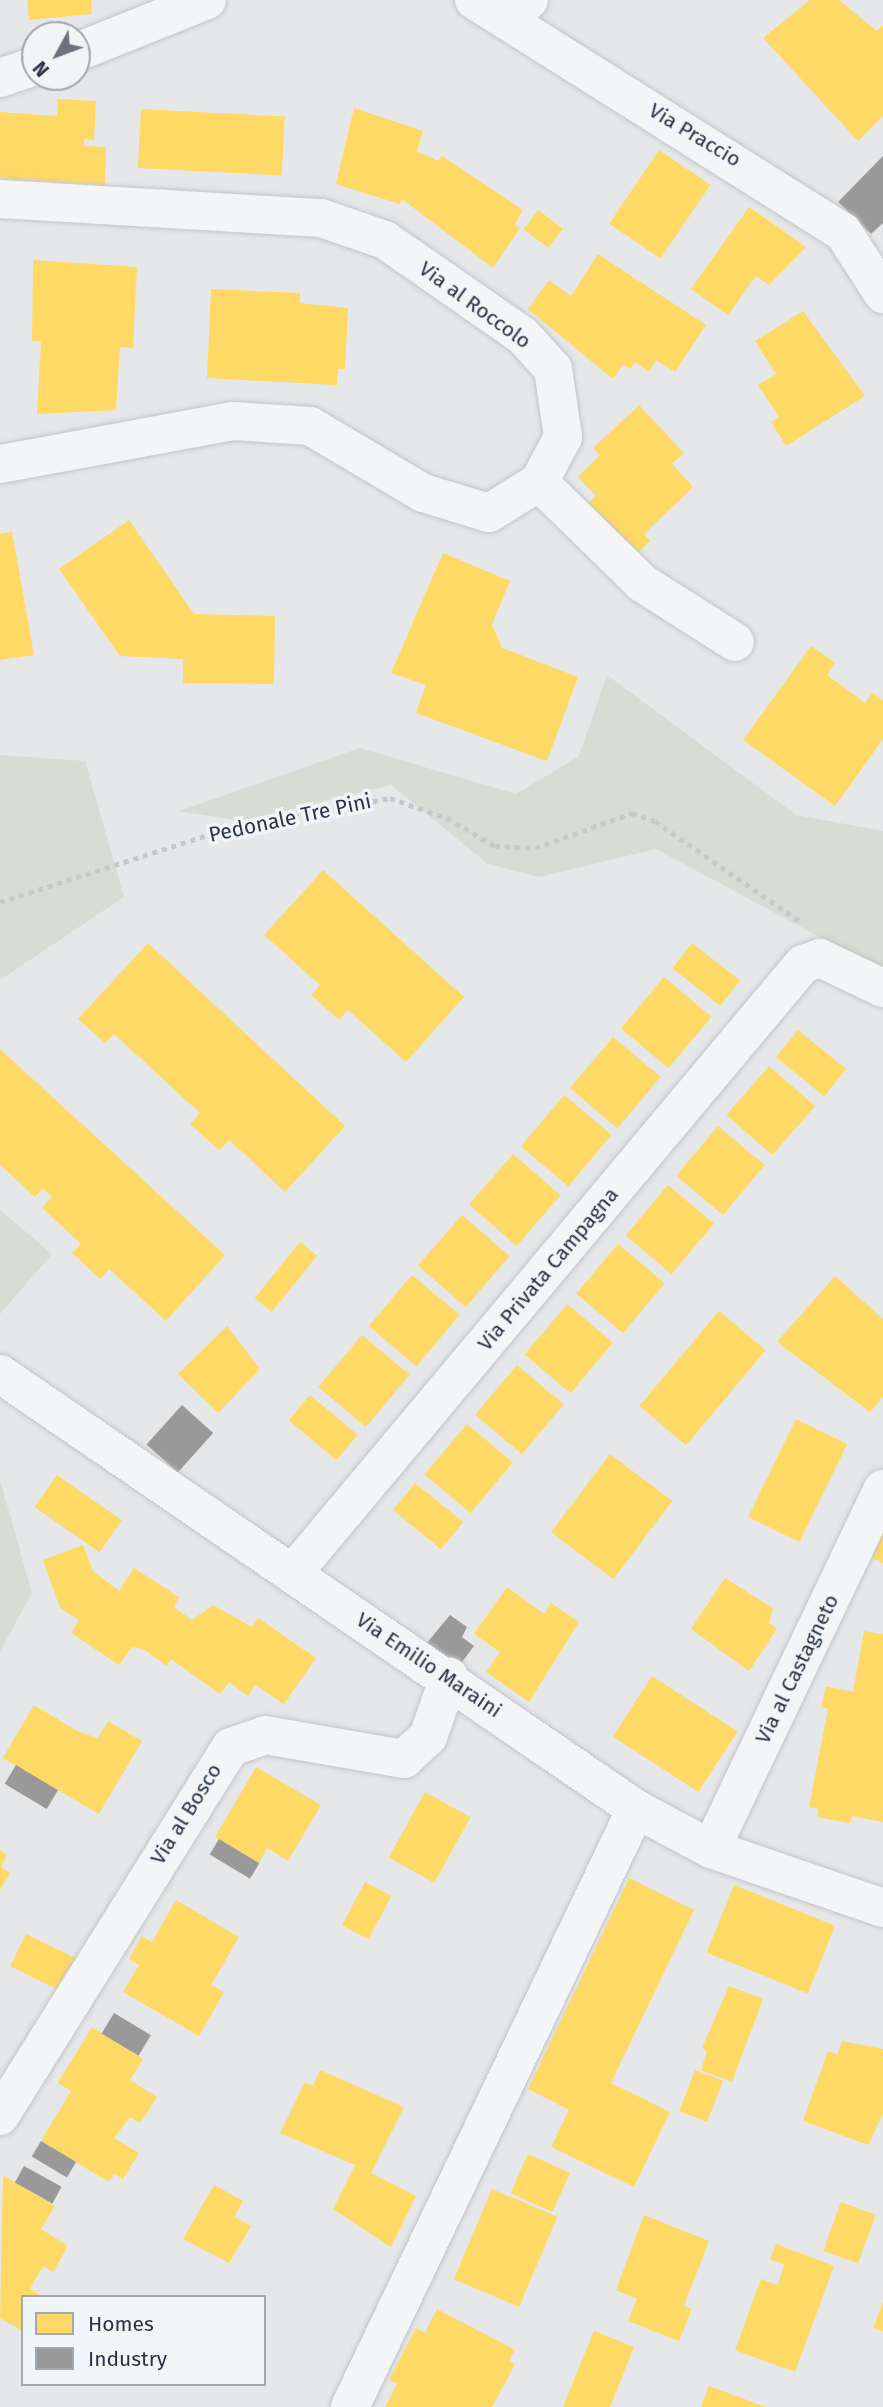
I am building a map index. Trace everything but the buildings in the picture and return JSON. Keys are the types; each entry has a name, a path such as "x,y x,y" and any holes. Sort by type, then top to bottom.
{"street":[{"path":"91,46 207,0"},
{"path":"474,0 518,10"},
{"name":"Via Praccio","path":"518,10 842,232 883,294"},
{"path":"0,78 21,71"},
{"name":"Via al Roccolo","path":"0,199 321,218 385,240 523,336 553,369 563,437 539,482"},
{"path":"0,464 233,422 310,426 423,493 489,513 539,482 642,583 735,642"},
{"path":"808,947 820,958 883,988"},
{"name":"Via Privata Campagna","path":"293,1573 808,947"},
{"name":"Via Emilio Maraini","path":"0,1374 449,1677 635,1809 711,1849 883,1908"},
{"name":"Via al Castagneto","path":"711,1849 883,1489"},
{"name":"Via al Bosco","path":"0,2116 231,1747 265,1735 404,1759 428,1737 449,1677"},
{"path":"349,2407 635,1809"}],"path":[{"name":"Pedonale Tre Pini","path":"0,902 235,826 390,798 447,818 495,846 535,848 632,813 655,821 808,947"}],"shaded area":[{"path":"607,675 796,815 883,831 883,971 656,849 539,877 488,864 391,785 241,821 179,811 360,748 516,794 579,756"},
{"path":"0,755 85,761 124,897 0,980"},
{"path":"0,1210 52,1254 0,1314"},
{"path":"0,1480 32,1593 0,1651"}]}
